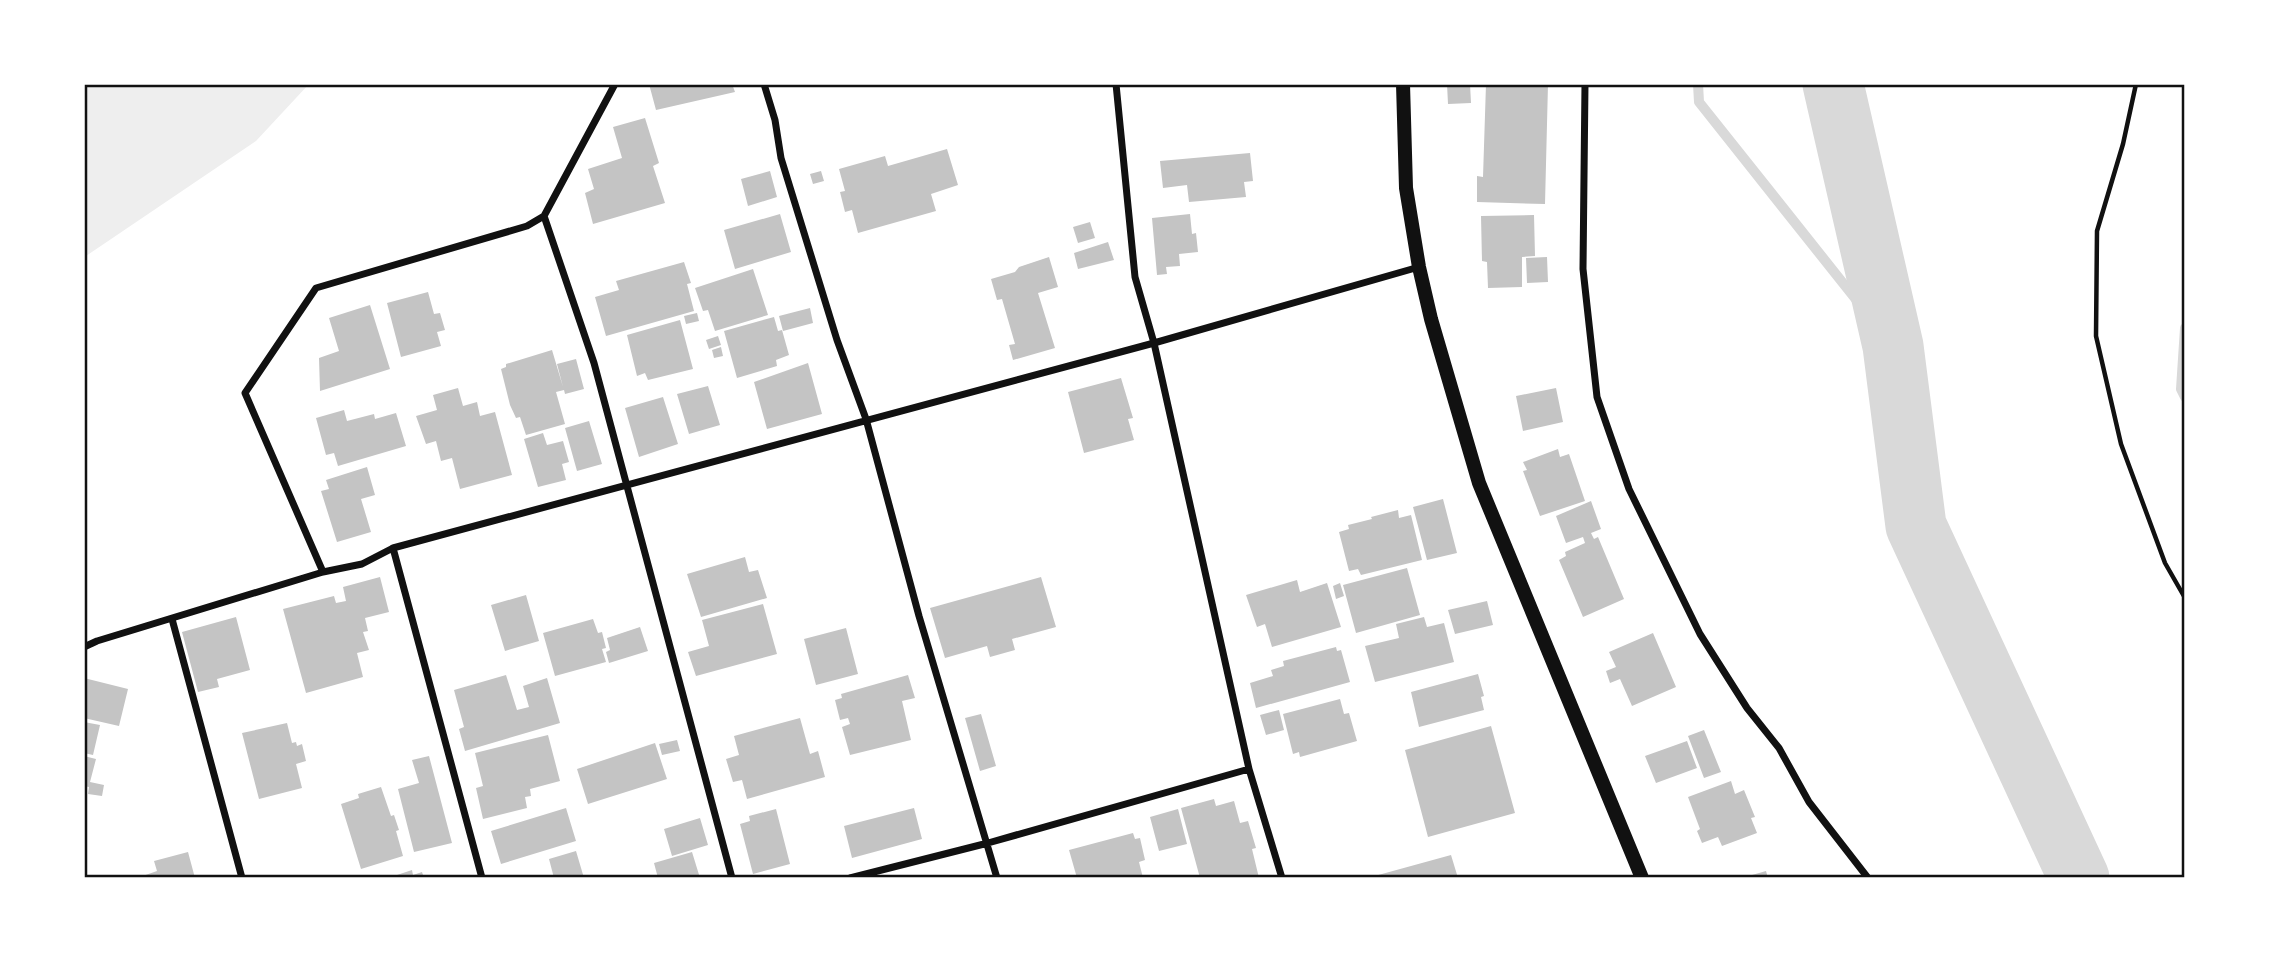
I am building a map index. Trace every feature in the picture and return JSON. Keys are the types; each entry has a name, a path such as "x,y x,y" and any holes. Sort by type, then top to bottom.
{"main road":[{"path":"1403,84 1406,188 1419,267 1431,319 1479,483 1642,878"}],"street":[{"path":"323,572 245,393 316,288 527,226 544,216 615,84"},
{"path":"764,84 775,120 781,158 837,340 866,419 919,616 997,878"},
{"path":"1116,84 1135,277 1154,343 1250,769 1282,878"},
{"path":"1585,84 1583,269 1597,397 1629,489 1706,643 1747,708 1779,748 1809,802 1868,878"},
{"path":"544,216 594,363 732,878"},
{"path":"84,647 323,572 362,564 393,548 1154,343 1419,267"},
{"path":"393,548 482,878"},
{"path":"172,619 242,878"},
{"path":"850,878 988,843 1250,769"}],"path":[{"path":"2136,84 2123,144 2097,231 2096,336 2121,444 2165,563 2185,598"}],"shaded area":[{"path":"84,84 309,84 256,141 86,256 84,262"}],"building":[{"path":"649,84 732,84 735,92 656,110"},
{"path":"1447,84 1470,84 1471,103 1448,104"},
{"path":"1486,84 1548,84 1545,204 1477,202 1477,176 1483,177"},
{"path":"645,118 659,163 653,166 665,203 593,224 585,193 594,189 588,169 622,158 613,127"},
{"path":"947,149 958,185 931,194 936,211 858,233 852,210 845,212 840,192 845,191 839,169 885,156 888,166"},
{"path":"1250,153 1253,181 1244,182 1246,197 1189,202 1187,185 1163,188 1160,161"},
{"path":"770,171 777,197 748,206 741,179"},
{"path":"821,171 824,181 813,184 810,174"},
{"path":"780,214 791,252 735,269 724,230"},
{"path":"1190,214 1192,234 1196,233 1198,252 1179,254 1180,266 1166,267 1167,274 1157,275 1152,218"},
{"path":"1534,215 1535,256 1522,257 1522,287 1488,288 1487,262 1482,261 1481,216"},
{"path":"1090,222 1095,238 1078,243 1073,227"},
{"path":"1108,242 1114,260 1078,269 1074,253"},
{"path":"1049,257 1058,287 1038,293 1055,348 1013,360 1009,345 1015,344 1002,299 997,300 991,279"},
{"path":"1547,257 1548,282 1527,283 1526,258"},
{"path":"684,262 691,283 687,284 694,311 606,336 595,297 619,290 616,281"},
{"path":"753,269 768,315 715,331 708,310 703,311 695,288"},
{"path":"428,292 434,314 440,313 445,330 437,332 441,346 401,357 387,303"},
{"path":"370,305 390,369 320,391 319,358 339,351 329,318"},
{"path":"810,308 813,323 783,331 779,316"},
{"path":"697,313 699,321 686,324 684,316"},
{"path":"774,317 778,331 782,330 789,355 776,360 777,366 737,378 724,331"},
{"path":"680,320 693,369 648,380 645,373 637,376 627,335"},
{"path":"718,336 721,345 709,349 706,340"},
{"path":"721,347 723,356 714,358 712,350"},
{"path":"552,350 563,387 557,364 576,359 584,389 565,394 564,390 556,392 565,424 526,435 520,417 516,418 510,405 501,369 506,367 506,364"},
{"path":"808,363 822,414 767,429 754,382"},
{"path":"1121,378 1133,418 1128,419 1134,440 1084,453 1068,392"},
{"path":"708,386 720,425 689,434 677,394"},
{"path":"458,388 463,406 477,402 480,416 495,412 512,475 460,489 452,458 441,461 436,441 426,444 416,416 437,410 433,395"},
{"path":"1556,388 1563,422 1523,431 1516,396"},
{"path":"663,397 678,444 639,457 625,408"},
{"path":"344,410 347,421 374,414 375,419 396,413 406,446 338,466 334,453 326,455 316,418"},
{"path":"589,421 602,464 577,471 565,428"},
{"path":"543,433 547,445 563,441 569,462 562,464 566,480 538,487 524,439"},
{"path":"1558,449 1560,457 1569,454 1585,501 1540,516 1523,471 1527,470 1523,462"},
{"path":"367,467 375,495 361,499 371,532 337,542 321,491 329,489 326,480"},
{"path":"1443,499 1457,553 1427,560 1413,507"},
{"path":"1591,501 1601,529 1591,533 1594,539 1598,537 1624,599 1583,617 1559,560 1566,556 1565,552 1585,543 1583,537 1566,543 1556,516"},
{"path":"1398,510 1399,518 1411,515 1422,560 1361,575 1358,569 1349,571 1339,532 1349,529 1348,525"},
{"path":"745,557 749,572 758,570 767,598 701,617 687,574"},
{"path":"1407,568 1420,615 1356,633 1343,585"},
{"path":"380,577 389,612 365,618 368,631 363,632 369,650 357,653 363,677 306,693 283,609 334,596 336,603 346,601 343,587"},
{"path":"1041,577 1056,627 1012,639 1015,650 990,657 987,646 945,658 930,608"},
{"path":"1297,580 1300,592 1327,583 1341,627 1272,647 1265,624 1257,627 1246,595"},
{"path":"1340,583 1344,596 1336,599 1333,586"},
{"path":"526,595 539,641 505,651 491,605"},
{"path":"1487,601 1493,625 1455,634 1448,610"},
{"path":"763,604 777,654 696,676 688,652 709,646 702,620"},
{"path":"236,617 250,670 217,679 219,687 198,692 182,632"},
{"path":"1424,617 1427,627 1444,623 1454,662 1375,682 1365,646 1399,638 1396,624"},
{"path":"593,619 598,633 602,632 606,648 602,649 606,662 555,676 543,633"},
{"path":"640,627 648,651 609,663 606,652 610,650 607,638"},
{"path":"846,628 858,674 816,685 804,639"},
{"path":"1653,633 1676,687 1632,706 1620,679 1610,683 1606,671 1616,667 1609,652"},
{"path":"1336,647 1337,651 1341,650 1350,682 1256,708 1250,683 1273,676 1271,670 1284,666 1283,661"},
{"path":"1478,674 1484,696 1481,697 1484,710 1419,727 1411,692"},
{"path":"506,675 517,710 529,707 523,686 547,678 560,723 465,751 459,729 464,727 454,690"},
{"path":"908,675 915,698 902,701 911,740 850,755 842,727 850,724 848,718 840,720 835,700 842,698 841,694"},
{"path":"84,678 128,689 119,726 84,718"},
{"path":"1340,699 1344,714 1349,713 1357,741 1300,757 1299,752 1293,754 1283,714"},
{"path":"1279,710 1284,730 1266,735 1260,715"},
{"path":"981,714 996,766 980,771 965,718"},
{"path":"800,718 810,754 818,751 825,777 747,799 742,780 733,782 726,759 739,755 734,736"},
{"path":"84,722 100,725 93,755 84,753"},
{"path":"287,723 292,743 296,742 297,746 302,744 306,761 296,764 302,788 259,799 242,733"},
{"path":"1491,726 1515,813 1428,837 1405,750"},
{"path":"1704,730 1721,772 1704,778 1688,736"},
{"path":"548,735 560,781 530,789 531,796 525,797 527,808 483,819 476,788 483,786 475,753"},
{"path":"677,740 680,751 662,755 659,744"},
{"path":"1687,741 1697,768 1656,783 1645,756"},
{"path":"655,743 667,779 588,804 577,769"},
{"path":"84,756 96,759 90,782 104,785 102,796 88,794 89,787 84,786"},
{"path":"429,756 452,843 414,852 398,789 419,783 412,760"},
{"path":"1731,781 1735,794 1744,790 1755,817 1751,818 1757,833 1722,846 1718,837 1702,843 1697,831 1700,829 1688,797"},
{"path":"381,787 399,830 396,831 403,856 361,869 341,804 359,798 358,794"},
{"path":"1214,799 1216,806 1234,801 1240,823 1248,821 1256,848 1252,849 1259,878 1200,878 1181,808"},
{"path":"566,808 576,841 501,864 491,831"},
{"path":"914,808 922,839 852,858 844,826"},
{"path":"776,809 790,864 753,874 740,824 750,821 749,816"},
{"path":"1178,809 1187,844 1159,851 1150,817"},
{"path":"700,818 708,845 672,856 664,829"},
{"path":"1133,833 1135,839 1140,838 1145,860 1139,862 1143,878 1077,878 1069,850"},
{"path":"576,851 584,878 554,878 549,859"},
{"path":"188,852 195,878 137,878 157,871 154,861"},
{"path":"692,852 700,878 658,878 654,863"},
{"path":"1451,855 1458,878 1371,878 1371,877"},
{"path":"412,870 413,875 422,872 424,878 388,878"},
{"path":"1766,871 1768,878 1745,878 1745,877"}],"waterway":[{"path":"1698,84 1699,102 1893,346"},
{"path":"1833,84 1893,346 1916,526 2079,878"},
{"path":"2185,328 2181,389 2185,397"}]}
